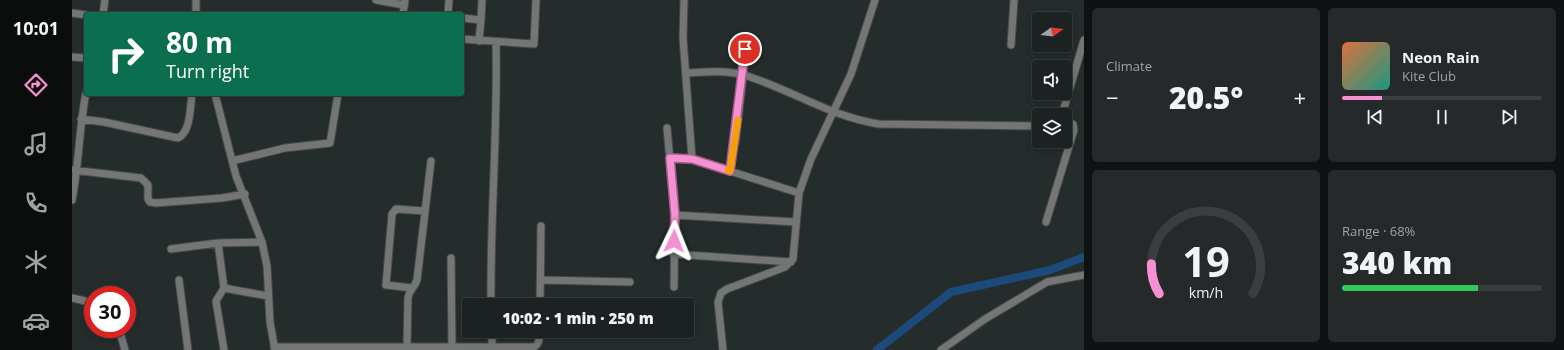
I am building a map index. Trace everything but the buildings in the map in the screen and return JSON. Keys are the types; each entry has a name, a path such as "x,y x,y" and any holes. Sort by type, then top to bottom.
{"street":[{"path":"104,12 106,0"},
{"path":"196,0 196,12"},
{"path":"376,0 405,3"},
{"path":"448,12 449,0"},
{"path":"479,41 482,0"},
{"path":"464,39 496,43 534,44 536,0"},
{"path":"684,0 683,38 692,159"},
{"path":"723,350 718,302 721,293 727,289 785,267 791,262 794,256 795,222 799,193 811,159 859,52 875,0"},
{"path":"1010,46 1014,0"},
{"path":"72,13 84,15"},
{"path":"464,18 481,20"},
{"path":"730,171 747,36"},
{"path":"1064,108 1084,40"},
{"path":"491,298 497,91 496,43"},
{"path":"72,57 84,58"},
{"path":"686,73 714,72 742,74 833,111 863,121 879,124 1032,126"},
{"path":"72,200 81,119 85,96"},
{"path":"81,119 104,122 178,138 182,136 186,130 192,96"},
{"path":"216,96 232,161 262,242 267,266 268,296 274,348 342,348 407,345 452,348 534,347 537,345 539,338"},
{"path":"232,161 285,148 330,143 338,96"},
{"path":"1072,124 1074,130 1072,137"},
{"path":"666,128 675,215 674,287"},
{"path":"1046,222 1069,148"},
{"path":"670,158 692,159 799,193"},
{"path":"407,345 408,298 409,291 417,280 432,161"},
{"path":"75,170 141,178 148,184 148,199 150,202 156,203 222,198 245,194"},
{"path":"412,288 386,285 392,214 396,209 425,211"},
{"path":"675,215 795,222"},
{"path":"540,298 541,226"},
{"path":"171,249 218,243 262,242"},
{"path":"218,243 224,288 216,301 224,350"},
{"path":"674,254 791,262"},
{"path":"451,258 452,348"},
{"path":"942,350 985,319 1047,282 1084,275"},
{"path":"179,280 188,350"},
{"path":"541,280 630,282"},
{"path":"224,288 268,296"},
{"path":"72,298 84,301"},
{"path":"122,338 125,350"}],"waterway":[{"path":"877,350 951,292 1050,270 1084,257"}],"slow traffic":[{"path":"728,170 730,171 738,120"}],"route":[{"path":"674,241 675,215 670,158 692,159 730,171 736,138 745,49"}]}
